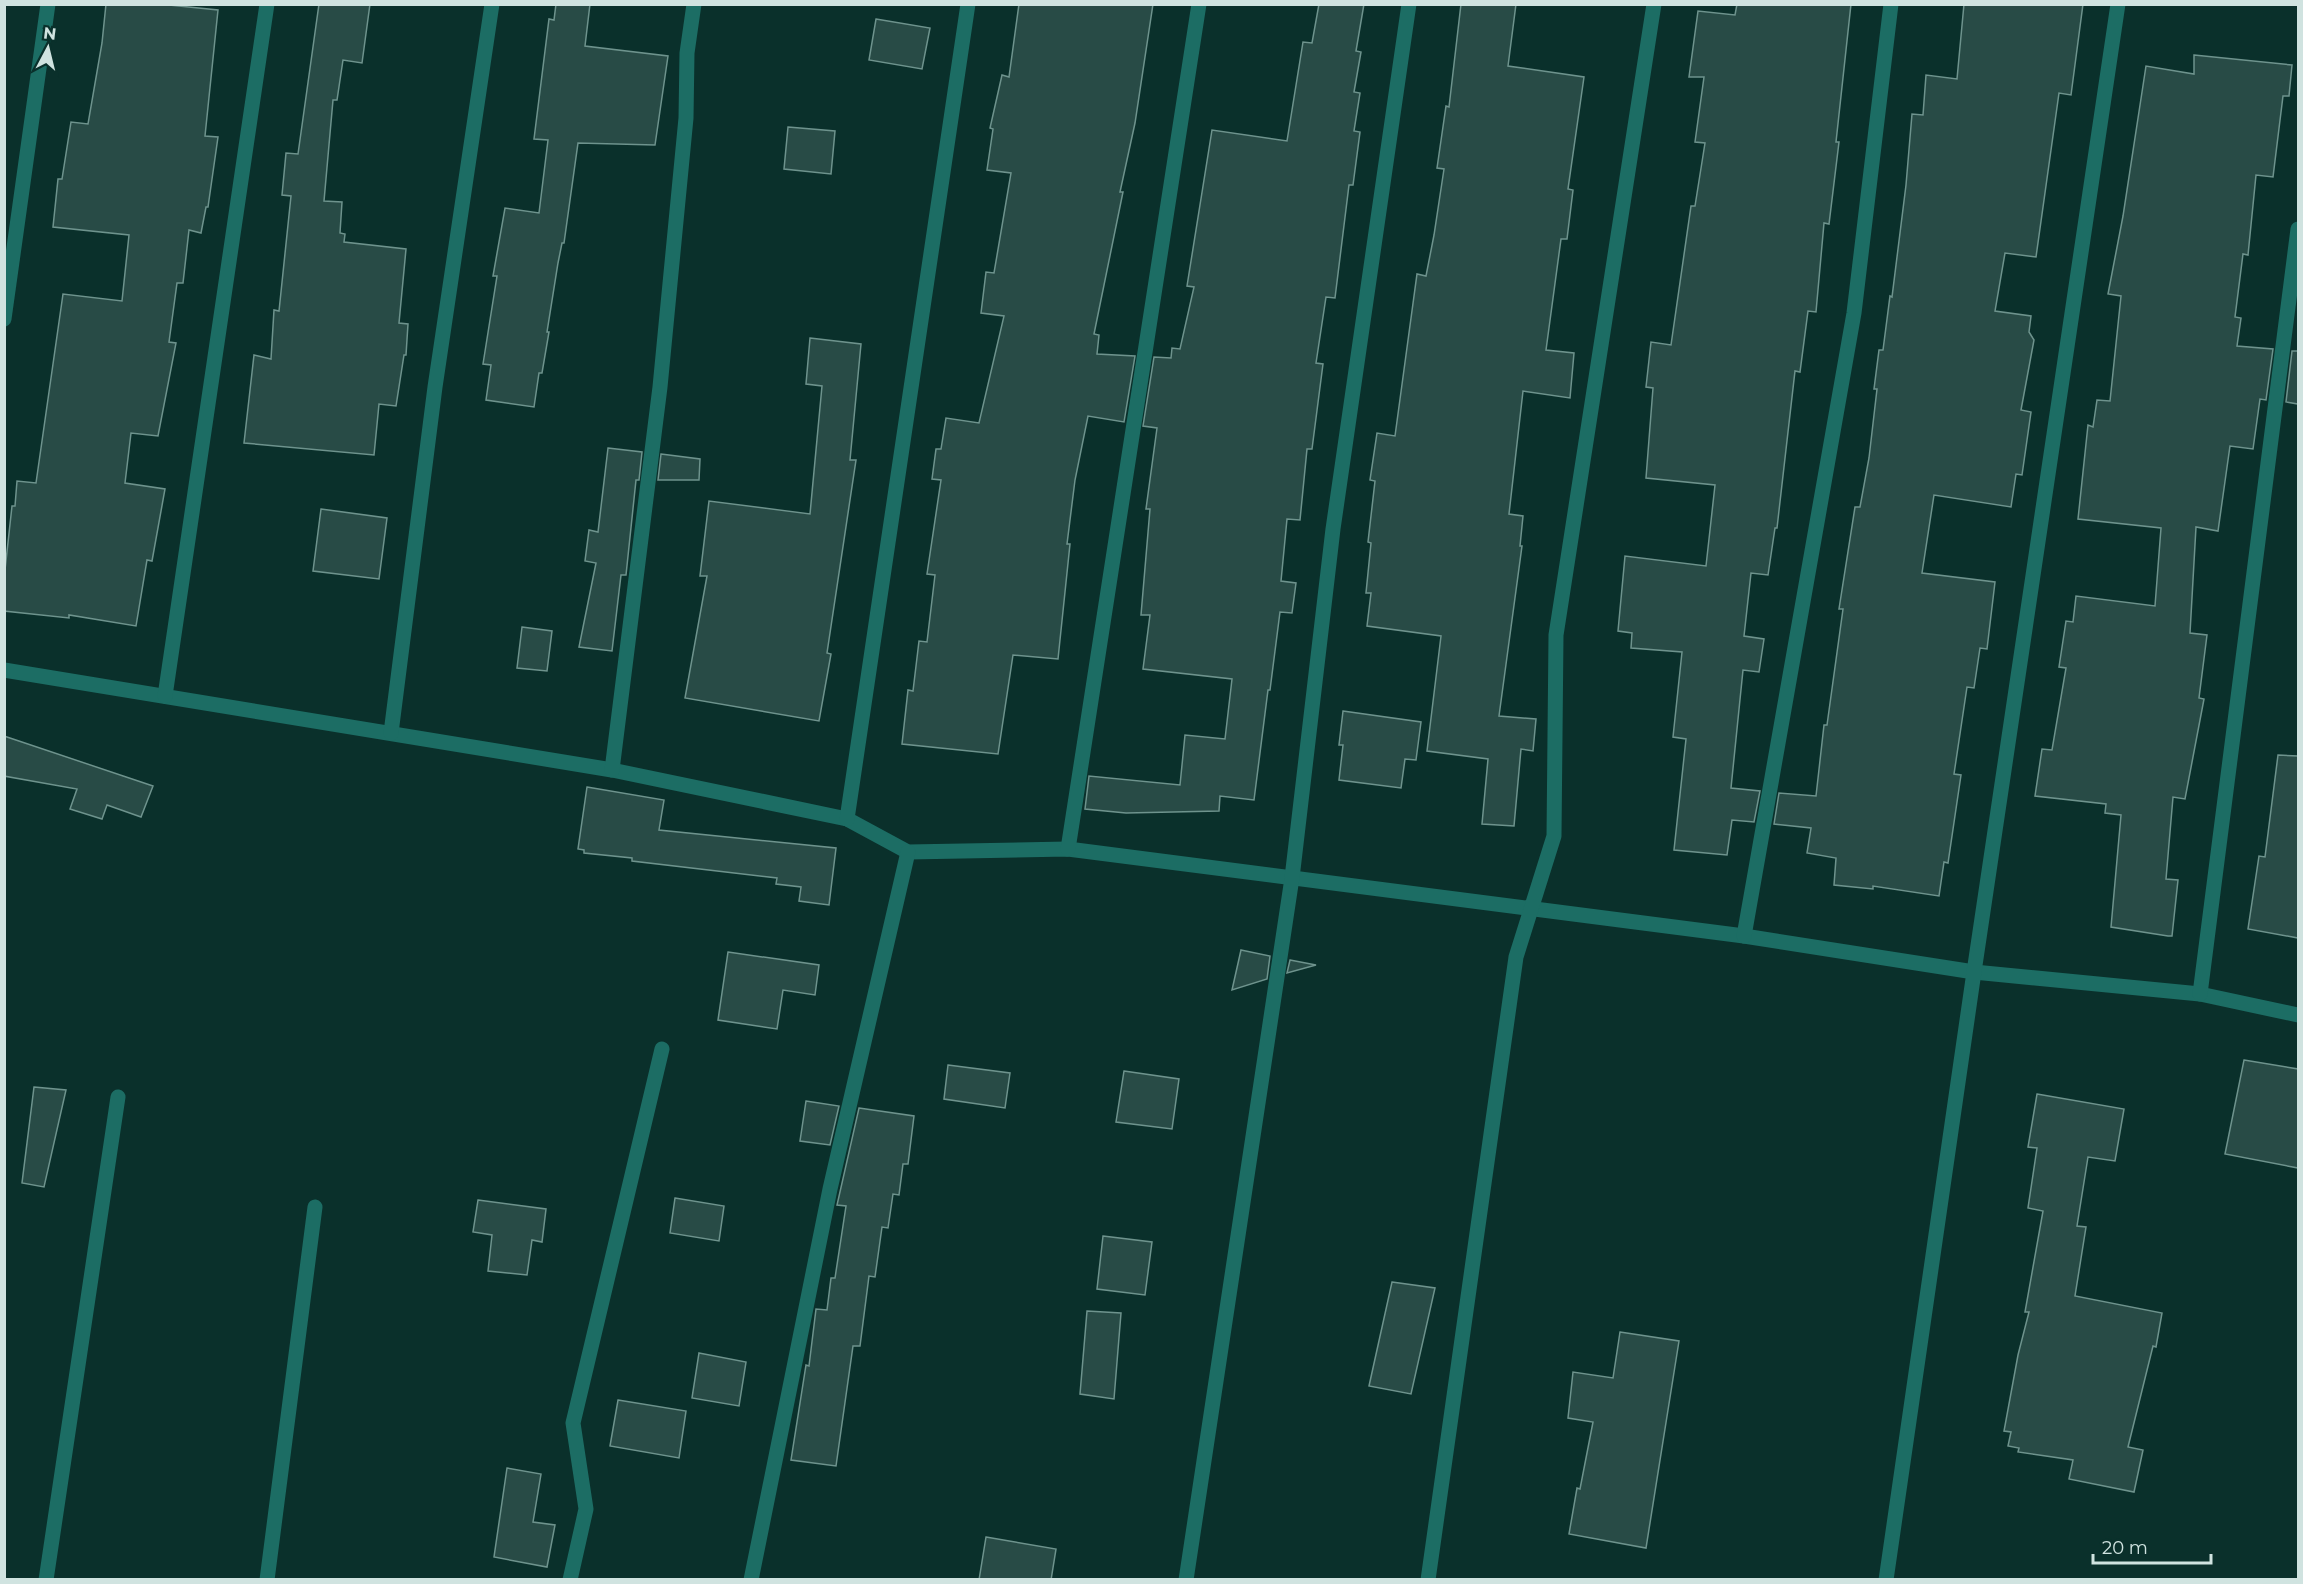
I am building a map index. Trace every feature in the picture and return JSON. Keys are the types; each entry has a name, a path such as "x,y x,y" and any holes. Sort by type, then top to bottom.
{"street":[{"path":"4,318 48,4"},
{"path":"165,696 267,4"},
{"path":"391,733 435,387 492,4"},
{"path":"612,770 660,387 686,118 687,53 694,4"},
{"path":"847,819 968,4"},
{"path":"1068,849 1199,4"},
{"path":"1186,1580 1292,878 1333,530 1409,4"},
{"path":"1428,1580 1516,957 1554,836 1556,635 1654,4"},
{"path":"1744,936 1854,313 1891,4"},
{"path":"1886,1580 2118,4"},
{"path":"2200,994 2298,229"},
{"path":"4,670 612,770 847,819 908,852 1068,849 1744,936 1974,972 2200,994 2298,1015"},
{"path":"751,1580 830,1190 908,852"},
{"path":"570,1580 586,1509 573,1423 662,1049"},
{"path":"46,1580 118,1097"},
{"path":"267,1580 315,1207"}],"building":[{"path":"106,4 159,4 218,10 205,136 218,137 208,207 206,207 201,233 189,230 183,283 177,283 169,342 176,343 158,436 131,433 125,483 165,489 152,561 147,560 136,626 69,615 69,618 4,611 4,579 12,506 15,506 17,481 36,483 63,294 122,301 129,235 53,227 58,179 62,179 71,122 88,124 102,43"},
{"path":"319,4 370,4 362,63 343,60 337,100 333,100 324,201 342,202 340,233 345,234 344,242 406,249 399,323 408,324 406,355 404,355 396,406 379,404 374,455 244,443 254,355 271,359 274,310 279,311 291,196 282,195 286,153 298,154"},
{"path":"556,4 590,4 585,46 668,56 655,145 578,143 564,243 562,243 558,263 547,332 549,332 534,407 486,400 491,365 483,364 497,276 493,276 505,208 539,213 548,140 534,139 549,19 554,20"},
{"path":"1019,4 1153,4 1135,123 1120,192 1123,192 1094,334 1099,335 1097,354 1135,356 1124,422 1088,416 1075,480 1067,544 1070,544 1058,659 1013,655 998,754 902,744 908,690 913,691 919,641 927,642 935,575 927,574 941,480 932,479 936,449 941,449 946,418 979,423 1004,316 981,313 986,272 994,273 1011,173 987,170 993,129 990,128 1002,75 1009,77"},
{"path":"1319,4 1364,4 1356,51 1361,52 1354,92 1360,93 1354,131 1360,132 1353,185 1349,185 1335,298 1326,297 1316,363 1323,364 1312,449 1307,449 1300,520 1287,519 1281,581 1296,583 1292,613 1280,612 1254,800 1220,796 1219,811 1126,813 1085,809 1089,776 1180,785 1185,735 1225,739 1232,679 1143,669 1150,615 1141,615 1150,509 1146,509 1157,428 1143,426 1154,357 1171,358 1172,348 1180,349 1194,287 1187,286 1212,130 1287,141 1303,42 1312,43"},
{"path":"1461,4 1516,4 1508,66 1584,77 1568,189 1573,190 1567,239 1561,239 1546,350 1574,353 1570,398 1523,391 1509,514 1523,516 1520,546 1522,546 1499,716 1536,719 1533,751 1521,749 1514,826 1482,824 1488,759 1427,751 1441,636 1367,626 1371,593 1366,593 1371,543 1368,542 1375,481 1370,480 1377,433 1395,436 1417,274 1426,276 1434,235 1444,169 1437,168 1446,106 1449,107"},
{"path":"1737,4 1851,4 1836,142 1839,142 1829,224 1824,223 1816,312 1808,311 1800,372 1795,371 1777,528 1775,528 1768,575 1751,573 1744,636 1764,639 1759,672 1743,670 1731,788 1760,791 1754,822 1732,820 1727,855 1674,850 1686,739 1673,737 1682,652 1631,648 1632,633 1618,631 1625,556 1706,566 1715,485 1646,478 1653,388 1646,387 1651,342 1671,345 1691,206 1695,206 1705,143 1695,142 1704,77 1689,77 1698,11 1735,15"},
{"path":"1964,4 2083,4 2071,95 2059,93 2036,257 2005,253 1995,311 2031,316 2029,332 2034,340 2021,410 2031,412 2022,475 2016,474 2011,507 1934,495 1922,573 1995,582 1987,649 1980,648 1974,688 1967,687 1954,774 1961,775 1948,863 1944,862 1939,896 1873,886 1873,889 1834,885 1836,858 1807,853 1811,828 1774,824 1779,793 1816,796 1824,725 1827,725 1843,609 1839,609 1855,507 1860,507 1869,458 1879,350 1883,350 1890,296 1892,297 1912,114 1923,115 1926,75 1957,79"},
{"path":"876,19 930,28 922,69 869,60"},
{"path":"2194,55 2292,65 2289,96 2283,96 2273,177 2256,175 2248,255 2243,254 2235,317 2241,318 2237,346 2273,349 2266,400 2260,399 2253,449 2230,446 2218,531 2196,527 2190,633 2207,635 2199,698 2204,699 2185,799 2173,797 2166,879 2178,880 2172,936 2168,936 2111,927 2121,815 2105,813 2106,804 2035,796 2042,749 2052,750 2066,668 2059,667 2066,621 2073,622 2076,596 2155,606 2161,528 2078,519 2088,425 2093,427 2097,400 2110,401 2121,296 2108,294 2123,216 2146,66 2194,74"},
{"path":"788,127 835,131 831,174 784,169"},
{"path":"810,338 861,344 850,460 856,460 827,653 831,654 819,721 685,698 707,576 700,576 709,501 810,514 822,386 806,384"},
{"path":"2292,351 2298,351 2298,404 2286,402"},
{"path":"608,448 642,452 639,480 636,480 626,575 621,575 612,651 579,647 596,563 585,561 589,530 598,532"},
{"path":"661,454 700,459 699,480 658,480"},
{"path":"321,509 387,518 379,579 313,571"},
{"path":"522,627 552,631 547,671 517,668"},
{"path":"1343,711 1421,722 1416,760 1405,759 1401,788 1339,780 1343,745 1339,745"},
{"path":"4,736 153,786 141,817 107,805 102,819 70,809 77,789 4,776"},
{"path":"2278,755 2298,756 2298,938 2248,929 2259,856 2265,857"},
{"path":"587,787 664,800 659,830 836,848 829,905 799,901 801,887 776,884 777,878 584,853 584,850 578,849"},
{"path":"1241,950 1270,956 1267,979 1232,990"},
{"path":"728,952 819,965 815,995 783,990 777,1029 718,1020"},
{"path":"1290,960 1316,965 1287,973"},
{"path":"2244,1060 2298,1069 2298,1168 2225,1154"},
{"path":"948,1065 1010,1073 1005,1108 944,1099"},
{"path":"1124,1071 1179,1079 1172,1129 1116,1122"},
{"path":"34,1087 66,1090 44,1187 22,1183"},
{"path":"2037,1094 2124,1109 2115,1161 2088,1157 2077,1226 2086,1227 2075,1296 2162,1313 2156,1347 2153,1346 2128,1447 2143,1450 2134,1492 2069,1479 2073,1460 2018,1452 2019,1448 2008,1446 2011,1432 2004,1431 2018,1355 2029,1312 2025,1312 2043,1211 2028,1208 2037,1148 2028,1147"},
{"path":"806,1101 839,1106 830,1145 800,1141"},
{"path":"859,1108 914,1116 908,1164 903,1164 899,1195 893,1194 888,1228 882,1227 875,1277 869,1276 860,1346 853,1346 836,1466 791,1460 806,1365 809,1366 816,1309 827,1310 831,1278 835,1278 846,1206 837,1205"},
{"path":"675,1198 724,1206 719,1241 670,1233"},
{"path":"478,1200 546,1209 542,1242 532,1240 527,1275 488,1271 492,1235 473,1232"},
{"path":"1103,1236 1152,1242 1145,1295 1097,1289"},
{"path":"1392,1282 1435,1288 1411,1394 1369,1386"},
{"path":"1087,1311 1121,1313 1114,1399 1080,1394"},
{"path":"1620,1332 1679,1341 1646,1548 1569,1534 1577,1488 1580,1489 1593,1422 1568,1418 1573,1372 1613,1378"},
{"path":"699,1353 746,1362 739,1406 692,1398"},
{"path":"618,1400 686,1411 679,1458 610,1446"},
{"path":"507,1468 541,1474 533,1522 555,1525 547,1567 494,1557"},
{"path":"986,1537 1056,1549 1051,1580 979,1580"}]}
